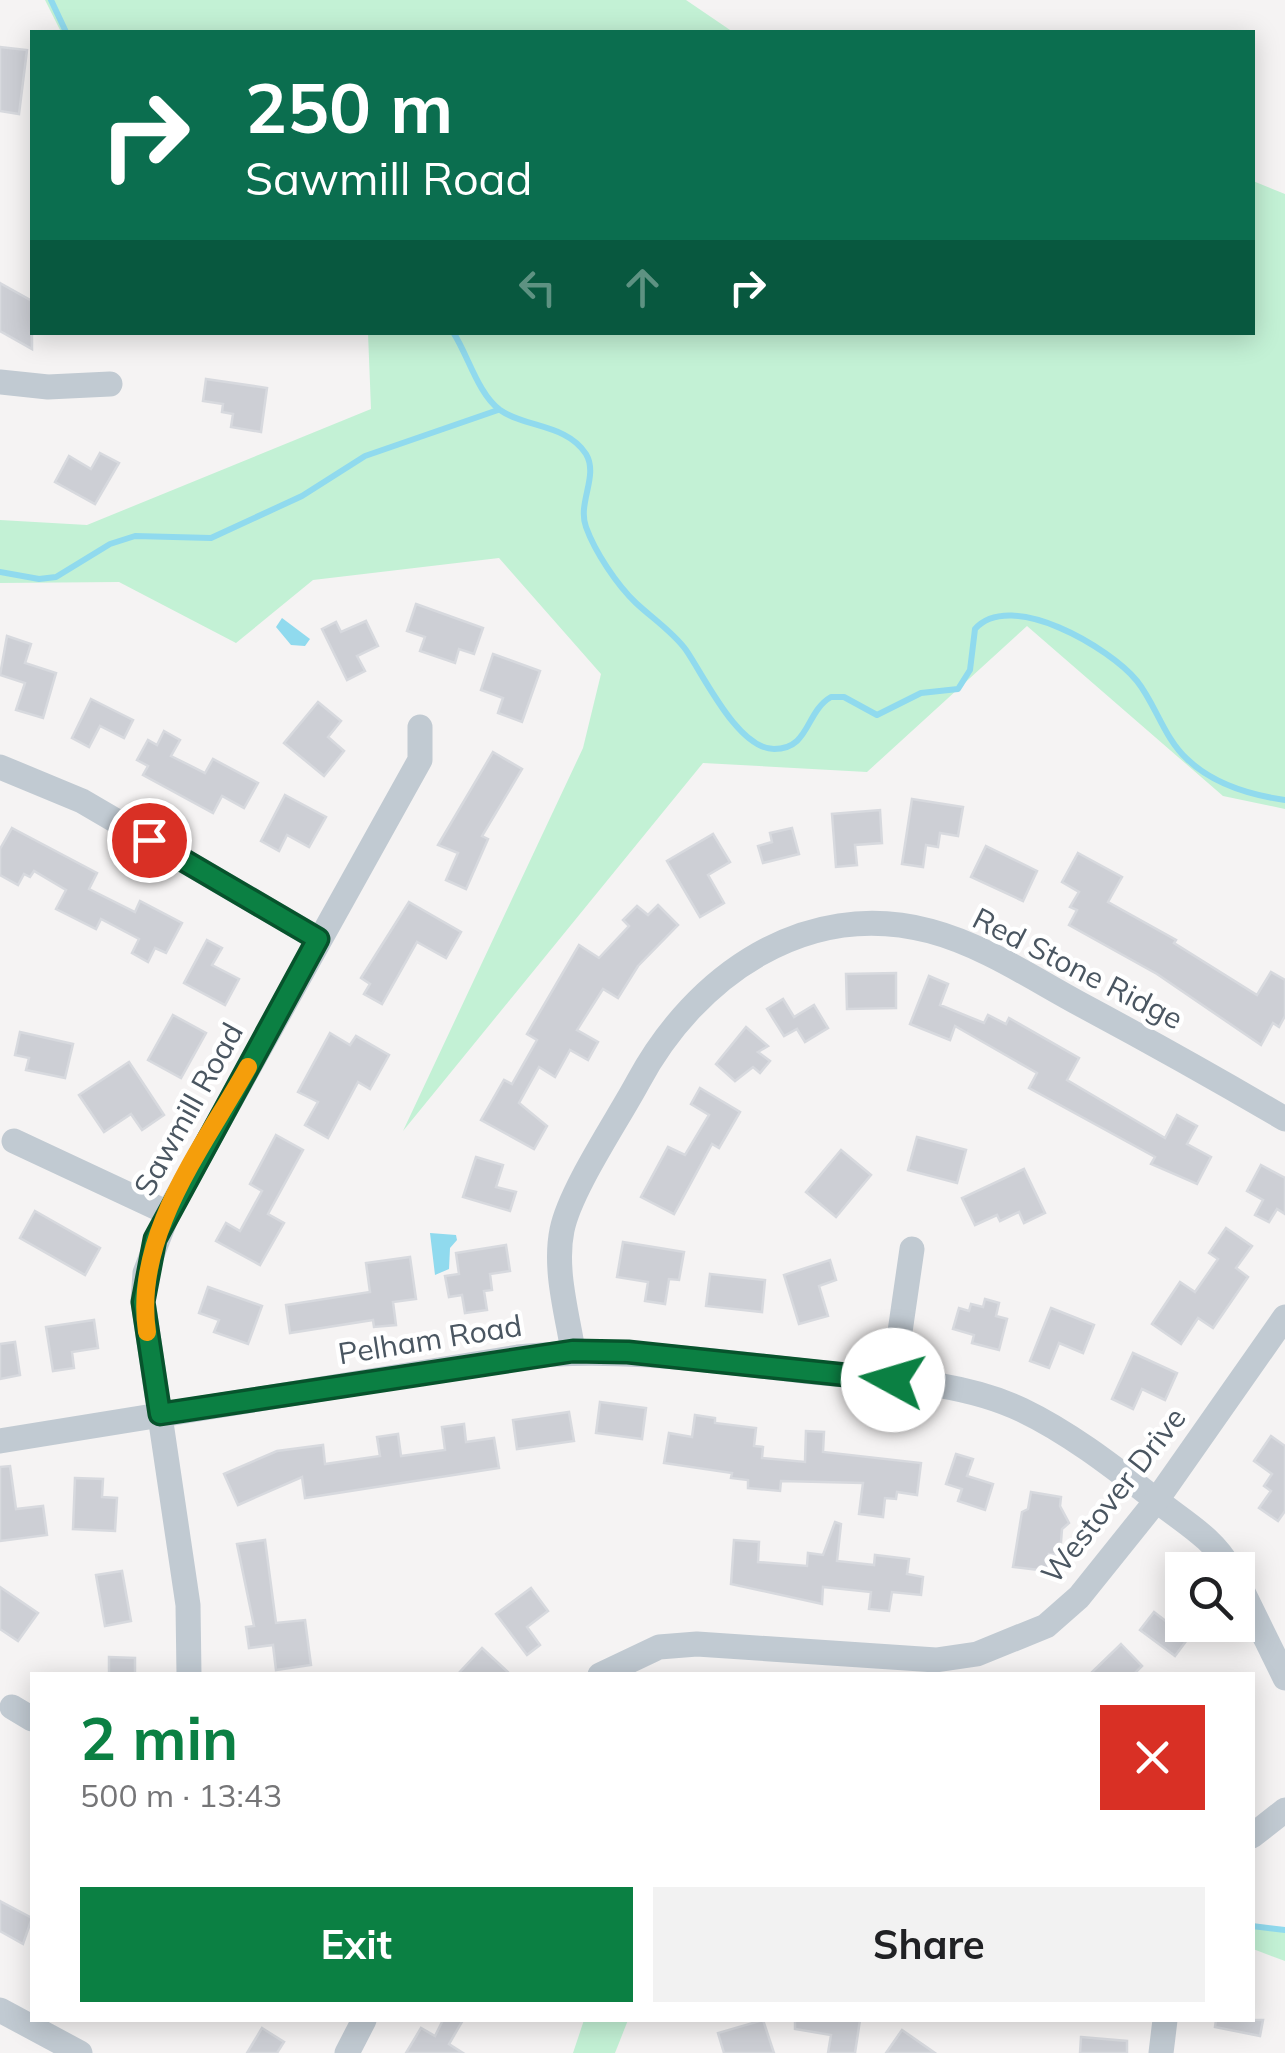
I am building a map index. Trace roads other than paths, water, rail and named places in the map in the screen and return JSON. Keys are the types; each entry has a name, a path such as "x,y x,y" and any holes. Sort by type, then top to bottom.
{"street":[{"path":"0,382 48,387 110,384"},
{"name":"Sawmill Road","path":"189,1672 188,1605 143,1302 145,1273 168,1213 420,760 420,727"},
{"path":"0,766 82,800 318,939"},
{"name":"Red Stone Ridge","path":"573,1351 560,1271 562,1229 578,1192 652,1055 681,1015 715,981 763,948 819,930 872,924 929,931 979,950 1186,1060 1285,1119"},
{"path":"14,1142 168,1213"},
{"path":"893,1380 912,1249"},
{"name":"Westover Drive","path":"606,1672 659,1647 697,1644 882,1660 936,1660 976,1654 1046,1626 1079,1598 1156,1500 1285,1317"},
{"name":"Pelham Road","path":"0,1441 573,1351 628,1352 893,1380 960,1390 1020,1409 1093,1451 1208,1540 1217,1552"},
{"path":"1255,1617 1285,1678"},
{"path":"1255,1834 1285,1810"},
{"path":"0,2010 35,2034 80,2053"},
{"path":"347,2053 363,2022"},
{"path":"1161,2053 1165,2022"}],"water":[{"path":"282,618 310,639 305,646 291,645 276,627"},
{"path":"430,1233 456,1235 457,1240 450,1248 449,1269 435,1275"}],"waterway":[{"path":"51,0 65,30"},
{"path":"454,335 492,403 510,416 568,437 586,454 590,471 584,518 601,557 629,596 681,643 735,725 761,746 774,749 794,743 831,697 844,697 877,715 921,693 958,689 970,670 975,629 991,618 1012,616 1035,619 1083,639 1124,668 1144,690 1179,751 1197,768 1220,782 1285,800"},
{"path":"0,572 39,579 56,577 110,544 135,536 211,538 302,496 365,456 498,410"},
{"path":"1255,1926 1285,1930"}]}
